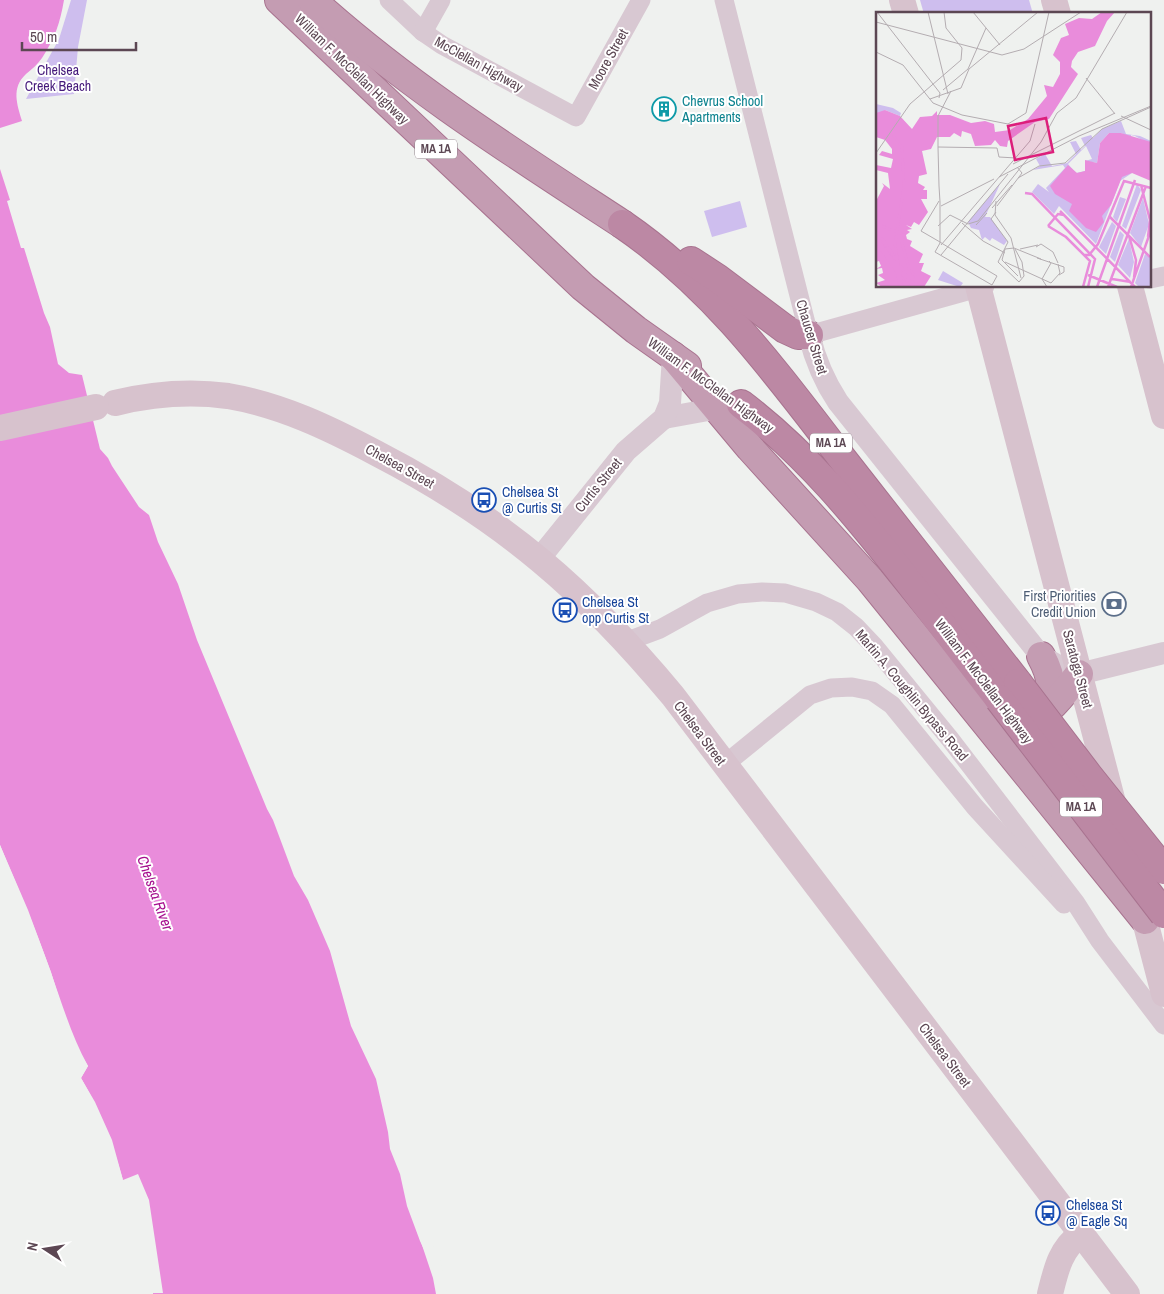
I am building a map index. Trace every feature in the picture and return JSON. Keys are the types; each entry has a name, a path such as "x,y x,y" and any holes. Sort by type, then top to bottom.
{"highway":[{"name":"William F. McClellan Highway","path":"280,0 582,287 615,314 673,356 729,406 780,436 839,495 874,537 999,699 1088,775 1164,870"},
{"name":"William F. McClellan Highway","path":"312,0 368,49 433,98 622,224 653,247 693,280 746,336 999,699 1154,917"},
{"path":"622,224 689,259 718,278 785,330 798,335 809,335"},
{"path":"1035,719 1045,703 1051,681 1041,656"},
{"path":"999,699 1004,726 1026,725 1067,690 1079,674"}],"main road":[{"name":"Saratoga Street","path":"980,288 1079,674 1154,917 1162,987"},
{"path":"1131,288 1164,416"},
{"path":"1150,288 1164,344"},
{"name":"Chelsea Street","path":"0,428 115,403 169,394 226,396 259,403 297,415 349,438 469,508 539,559 580,596 625,642 673,696 1127,1294"},
{"path":"1050,1294 1060,1258 1070,1244 1081,1234"}],"street":[{"name":"McClellan Highway","path":"390,0 423,32 442,45 576,117"},
{"path":"423,32 441,0"},
{"name":"Moore Street","path":"576,117 641,0"},
{"name":"Chaucer Street","path":"724,0 809,335 819,368 829,388 838,402 1041,656 1064,669 1079,674"},
{"path":"809,335 976,288"},
{"path":"664,418 670,402 673,356"},
{"name":"Curtis Street","path":"539,559 635,443 664,418 729,406"},
{"name":"Martin A. Coughlin Bypass Road","path":"625,642 668,626 707,603 738,594 785,593 816,602 837,612 856,627 874,646 938,724 1069,894 1100,941 1164,1025"},
{"path":"1079,674 1164,653"},
{"name":"Martin A. Coughlin Bypass Road","path":"724,764 810,695 824,689 839,687 872,691 892,705 1000,835 1068,910 1100,941"}],"green space":[{"name":"Chelsea Creek Beach","path":"71,0 87,0 78,47 74,94 26,99 59,39"},
{"path":"920,0 1029,0 1032,12 923,12"},
{"path":"740,201 747,227 712,237 704,211"}],"water":[{"path":"0,0 64,0 54,37 40,60 21,79 18,85 16,96 22,121 0,128"},
{"name":"Chelsea River","path":"0,169 10,200 7,201 21,248 24,248 50,327 58,364 69,373 82,375 100,449 108,458 139,507 149,515 158,542 178,584 197,640 273,820 294,876 308,900 330,951 351,1026 376,1079 390,1149 400,1174 407,1206 420,1241 445,1294 153,1294 163,1293 149,1200 138,1174 123,1180 105,1127 81,1078 88,1066 72,1031 38,938 0,845"}],"pier":[{"path":"0,845 28,910 64,1014 79,1051 88,1066 81,1078 95,1102 112,1140 123,1180 93,1103 79,1079 85,1066 77,1052 62,1015 49,972 26,911 0,851"},
{"path":"418,1233 421,1234 422,1240 438,1249 447,1294 436,1294 433,1278"}],"place":[{"name":"Chevrus School Apartments","path":"664,109"},
{"name":"Chelsea St @ Curtis St","path":"484,500"},
{"name":"First Priorities Credit Union","path":"1114,604"},
{"name":"Chelsea St opp Curtis St","path":"565,610"},
{"name":"Chelsea St @ Eagle Sq","path":"1048,1213"}]}
